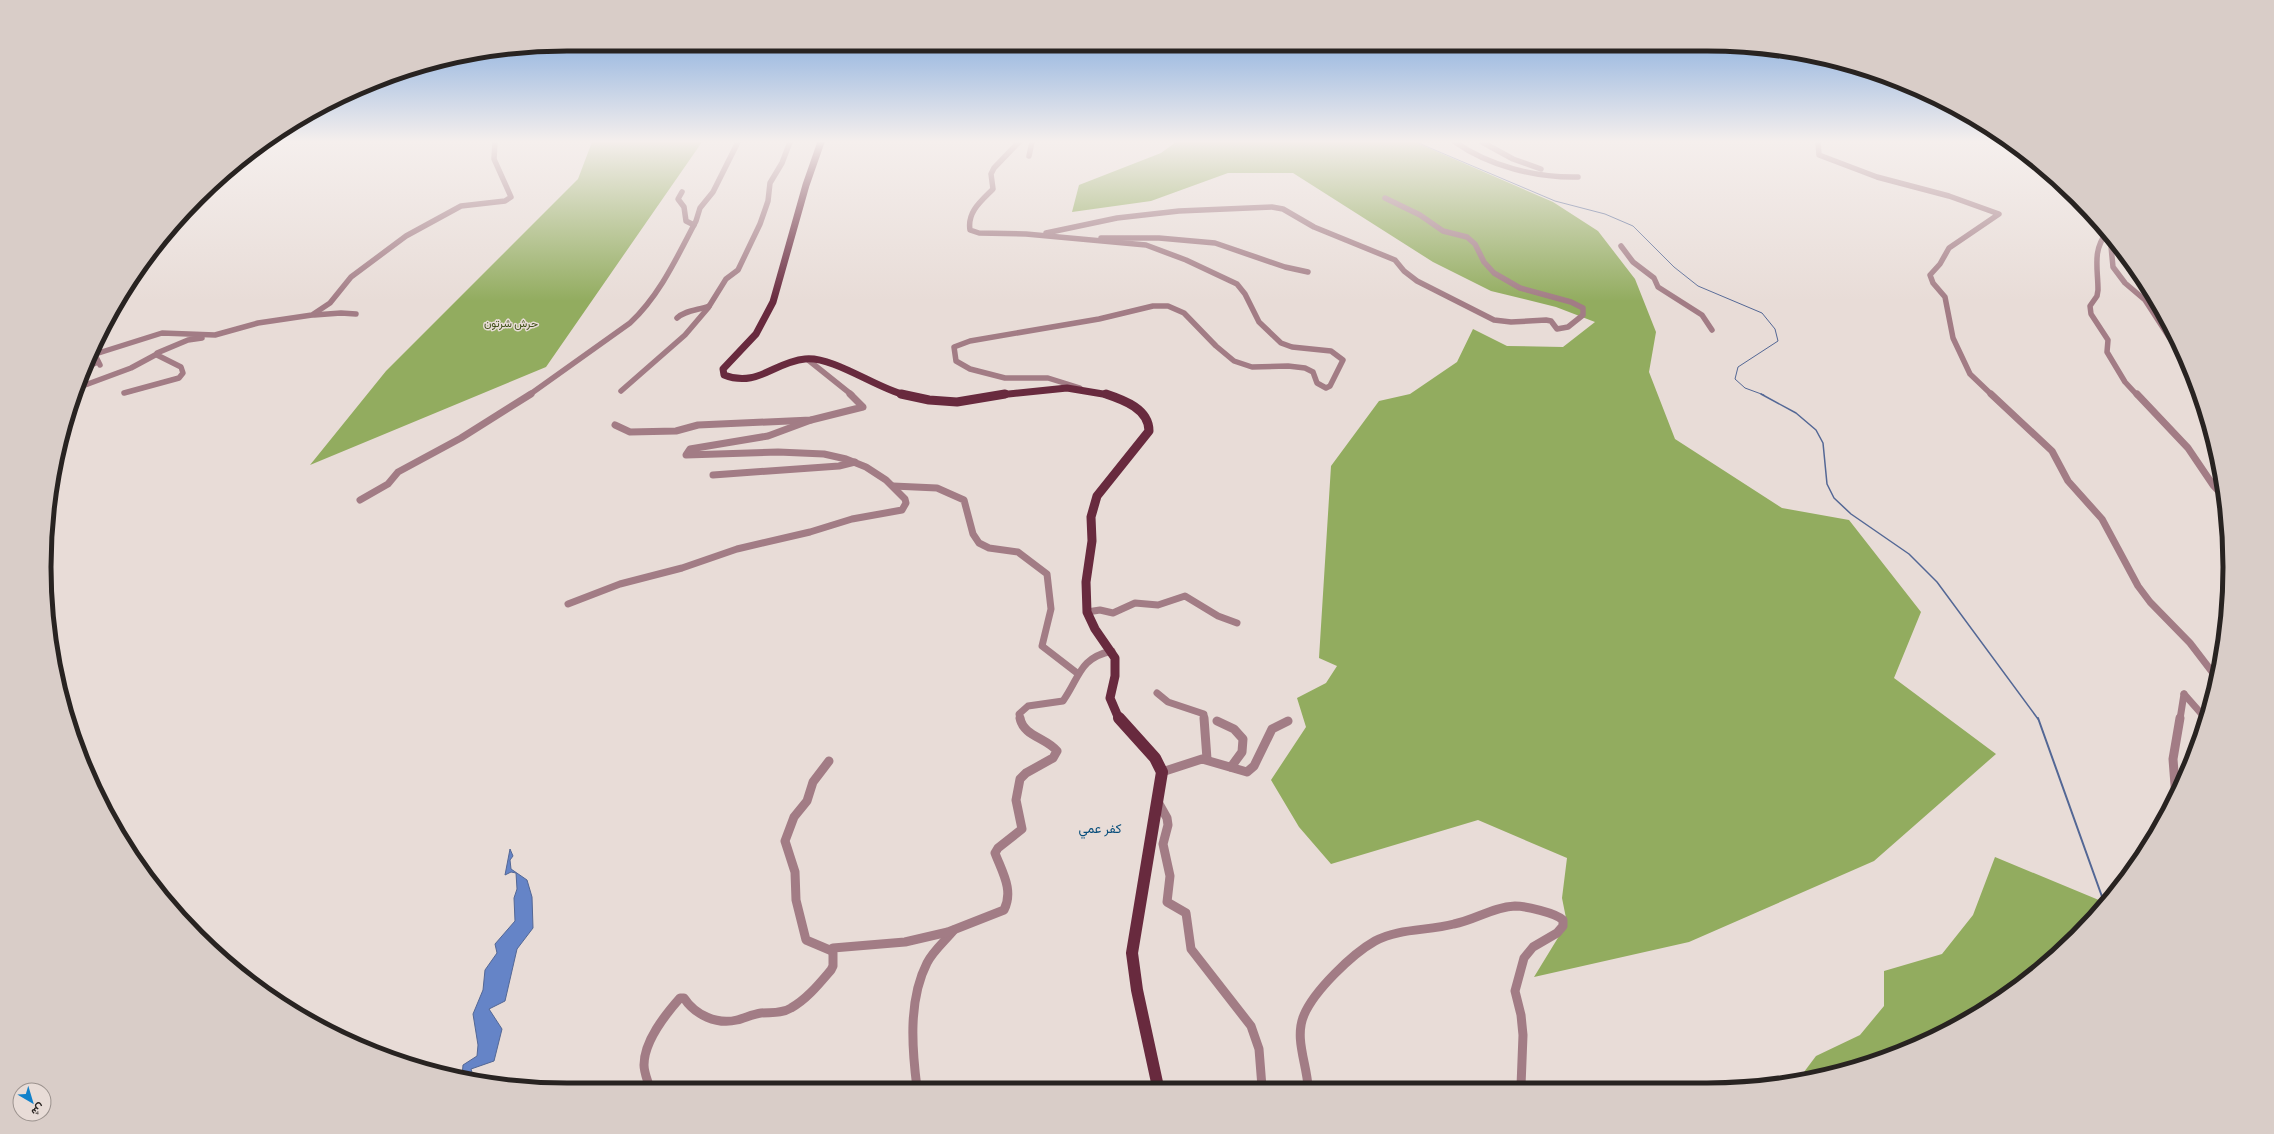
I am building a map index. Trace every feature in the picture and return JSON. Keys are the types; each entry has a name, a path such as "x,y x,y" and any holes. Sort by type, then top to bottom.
{"main road":[{"path":"803,195 794,223 773,302 756,334 730,361 722,372 731,378 751,378 768,373 800,359 807,359 831,366 899,393 946,401 967,401 1037,390 1080,388 1104,393 1130,404 1145,416 1150,426 1149,431 1141,442 1097,496 1091,517 1092,541 1086,582 1087,612 1095,629 1112,651 1115,658 1115,676 1110,698 1111,704 1119,719 1155,758 1162,772 1132,953 1137,990 1157,1083"}],"street":[{"path":"312,315 330,303 351,277 411,233 461,206 505,200 511,197 510,195"},
{"path":"680,195 678,199 684,207 686,221 694,225"},
{"path":"360,500 388,484 398,472 461,438 525,398 630,323 642,312 656,294 694,225 700,208 711,195"},
{"path":"621,391 685,335 710,305 726,279 738,270 762,218 769,195"},
{"path":"988,195 970,214 967,223 970,230 979,233 1026,234 1153,246 1193,263 1240,288 1246,294 1251,311 1258,320 1283,344 1325,350 1338,355 1343,360 1330,386 1326,388 1320,386 1317,383 1315,374 1304,367 1244,365 1225,354 1184,312 1173,307 1160,305 1116,316 1006,334 954,347 956,361 970,369 1005,378 1048,378 1080,388"},
{"path":"1945,195 1999,214 1949,248 1944,254 1940,264 1930,275 1933,283 1945,297 1953,338 1964,364 1976,381 1997,397 2052,451 2068,480 2102,519 2138,586 2150,602 2190,643 2212,672"},
{"path":"1026,234 1058,232 1117,218 1165,214 1179,211 1272,207 1283,209 1314,227 1392,258 1400,264 1404,271 1417,281 1460,301 1494,320 1511,322 1546,320 1551,321 1557,329 1568,327 1583,315 1582,308 1571,302 1520,288 1494,273 1484,262 1475,244 1467,237 1442,231 1420,215 1385,198"},
{"path":"2103,236 2095,250 2098,290 2097,296 2090,306 2091,314 2108,340 2107,352 2125,382 2188,448 2217,489"},
{"path":"1092,240 1148,237 1215,243 1285,267 1308,272"},
{"path":"1621,246 1633,262 1654,278 1658,287 1702,315 1712,330"},
{"path":"2111,246 2112,267 2125,283 2145,300 2169,336"},
{"path":"677,318 682,313 693,312 710,305"},
{"path":"84,385 131,368 188,340 210,338 215,335 258,323 348,311 356,314"},
{"path":"97,354 162,333 215,335"},
{"path":"124,393 179,378 183,373 181,367 157,354"},
{"path":"92,365 99,364 95,359"},
{"path":"568,604 620,584 682,568 737,549 810,532 852,519 902,510 906,503 905,499 893,486 869,468 854,462 816,452 686,455 687,451 690,449 752,439 811,420 863,407 860,401 807,359"},
{"path":"615,425 630,432 636,432 681,430 706,424 811,420"},
{"path":"713,475 839,466 854,462"},
{"path":"893,486 937,488 955,498 964,500 972,531 979,543 991,549 1019,552 1031,563 1047,573 1049,576 1051,609 1042,646 1052,652 1064,665 1077,673"},
{"path":"1087,612 1100,610 1113,613 1135,604 1158,605 1185,596 1218,616 1228,618 1236,623"},
{"path":"832,951 838,947 906,942 954,930 1000,913 1007,907 1007,884 996,853 998,848 1022,829 1016,800 1020,779 1026,773 1053,758 1057,751 1052,745 1028,732 1021,724 1019,714 1021,710 1029,704 1053,705 1063,701 1077,673 1087,660 1112,651"},
{"path":"1157,693 1168,702 1197,710 1204,714 1207,759"},
{"path":"2175,784 2173,759 2184,694 2201,714"},
{"path":"1217,721 1238,729 1243,739 1242,752 1231,767"},
{"path":"1162,772 1196,760 1207,759 1244,772 1251,770 1272,728 1288,721"},
{"path":"829,761 813,782 807,801 794,817 786,841 795,872 796,900 804,936 806,940 832,951"},
{"path":"1158,802 1168,821 1163,844 1170,876 1168,902 1175,908 1186,913 1191,949 1251,1026 1259,1049 1262,1083"},
{"path":"1307,1083 1300,1030 1304,1014 1331,980 1366,948 1376,941 1402,932 1464,922 1497,908 1522,906 1541,912 1555,912 1563,920 1563,926 1557,934 1533,947 1524,958 1520,968 1514,991 1521,1015 1521,1083"},
{"path":"916,1083 914,1028 918,987 928,963 954,930"},
{"path":"648,1083 644,1066 646,1055 662,1020 680,998 684,998 693,1010 699,1014 723,1021 731,1022 761,1013 784,1012 805,998 831,970 834,961 832,951"}],"green space":[{"name":"حرش شرتون","path":"562,195 665,195 546,367 310,465 386,371"},
{"path":"1076,195 1168,195 1151,201 1072,212"},
{"path":"1327,195 1537,195 1553,202 1598,231 1635,279 1656,332 1649,372 1675,439 1782,508 1849,520 1921,612 1894,678 1996,754 1874,861 1689,942 1534,977 1567,923 1562,898 1567,858 1478,820 1331,864 1299,827 1271,780 1306,727 1297,698 1326,683 1337,666 1319,658 1331,466 1379,401 1410,394 1457,362 1473,329 1507,346 1563,347 1595,322 1556,307 1491,291 1433,262"},
{"path":"1995,857 2100,901 2072,932 2047,955 1994,996 1965,1014 1935,1030 1873,1056 1803,1074 1816,1056 1860,1035 1884,1006 1884,971 1942,954 1973,915"}],"water":[{"path":"510,849 513,856 510,860 511,869 527,880 532,897 533,928 517,949 505,1001 489,1009 502,1029 494,1061 471,1069 473,1074 466,1073 462,1072 463,1065 477,1056 478,1045 473,1014 483,990 485,970 497,953 495,944 515,921 514,898 517,889 516,873 511,872 505,875"}],"waterway":[{"path":"1541,195 1555,201 1605,214 1633,226 1674,267 1698,286 1762,313 1775,329 1778,341 1738,367 1735,379 1745,388 1764,395"},
{"path":"1761,394 1796,413 1816,430 1823,443 1827,484 1834,498 1851,514 1909,554 1937,582 2038,719"},
{"path":"2038,718 2102,898"}],"district":[{"name":"كفر عمي","path":"1100,828"}]}
